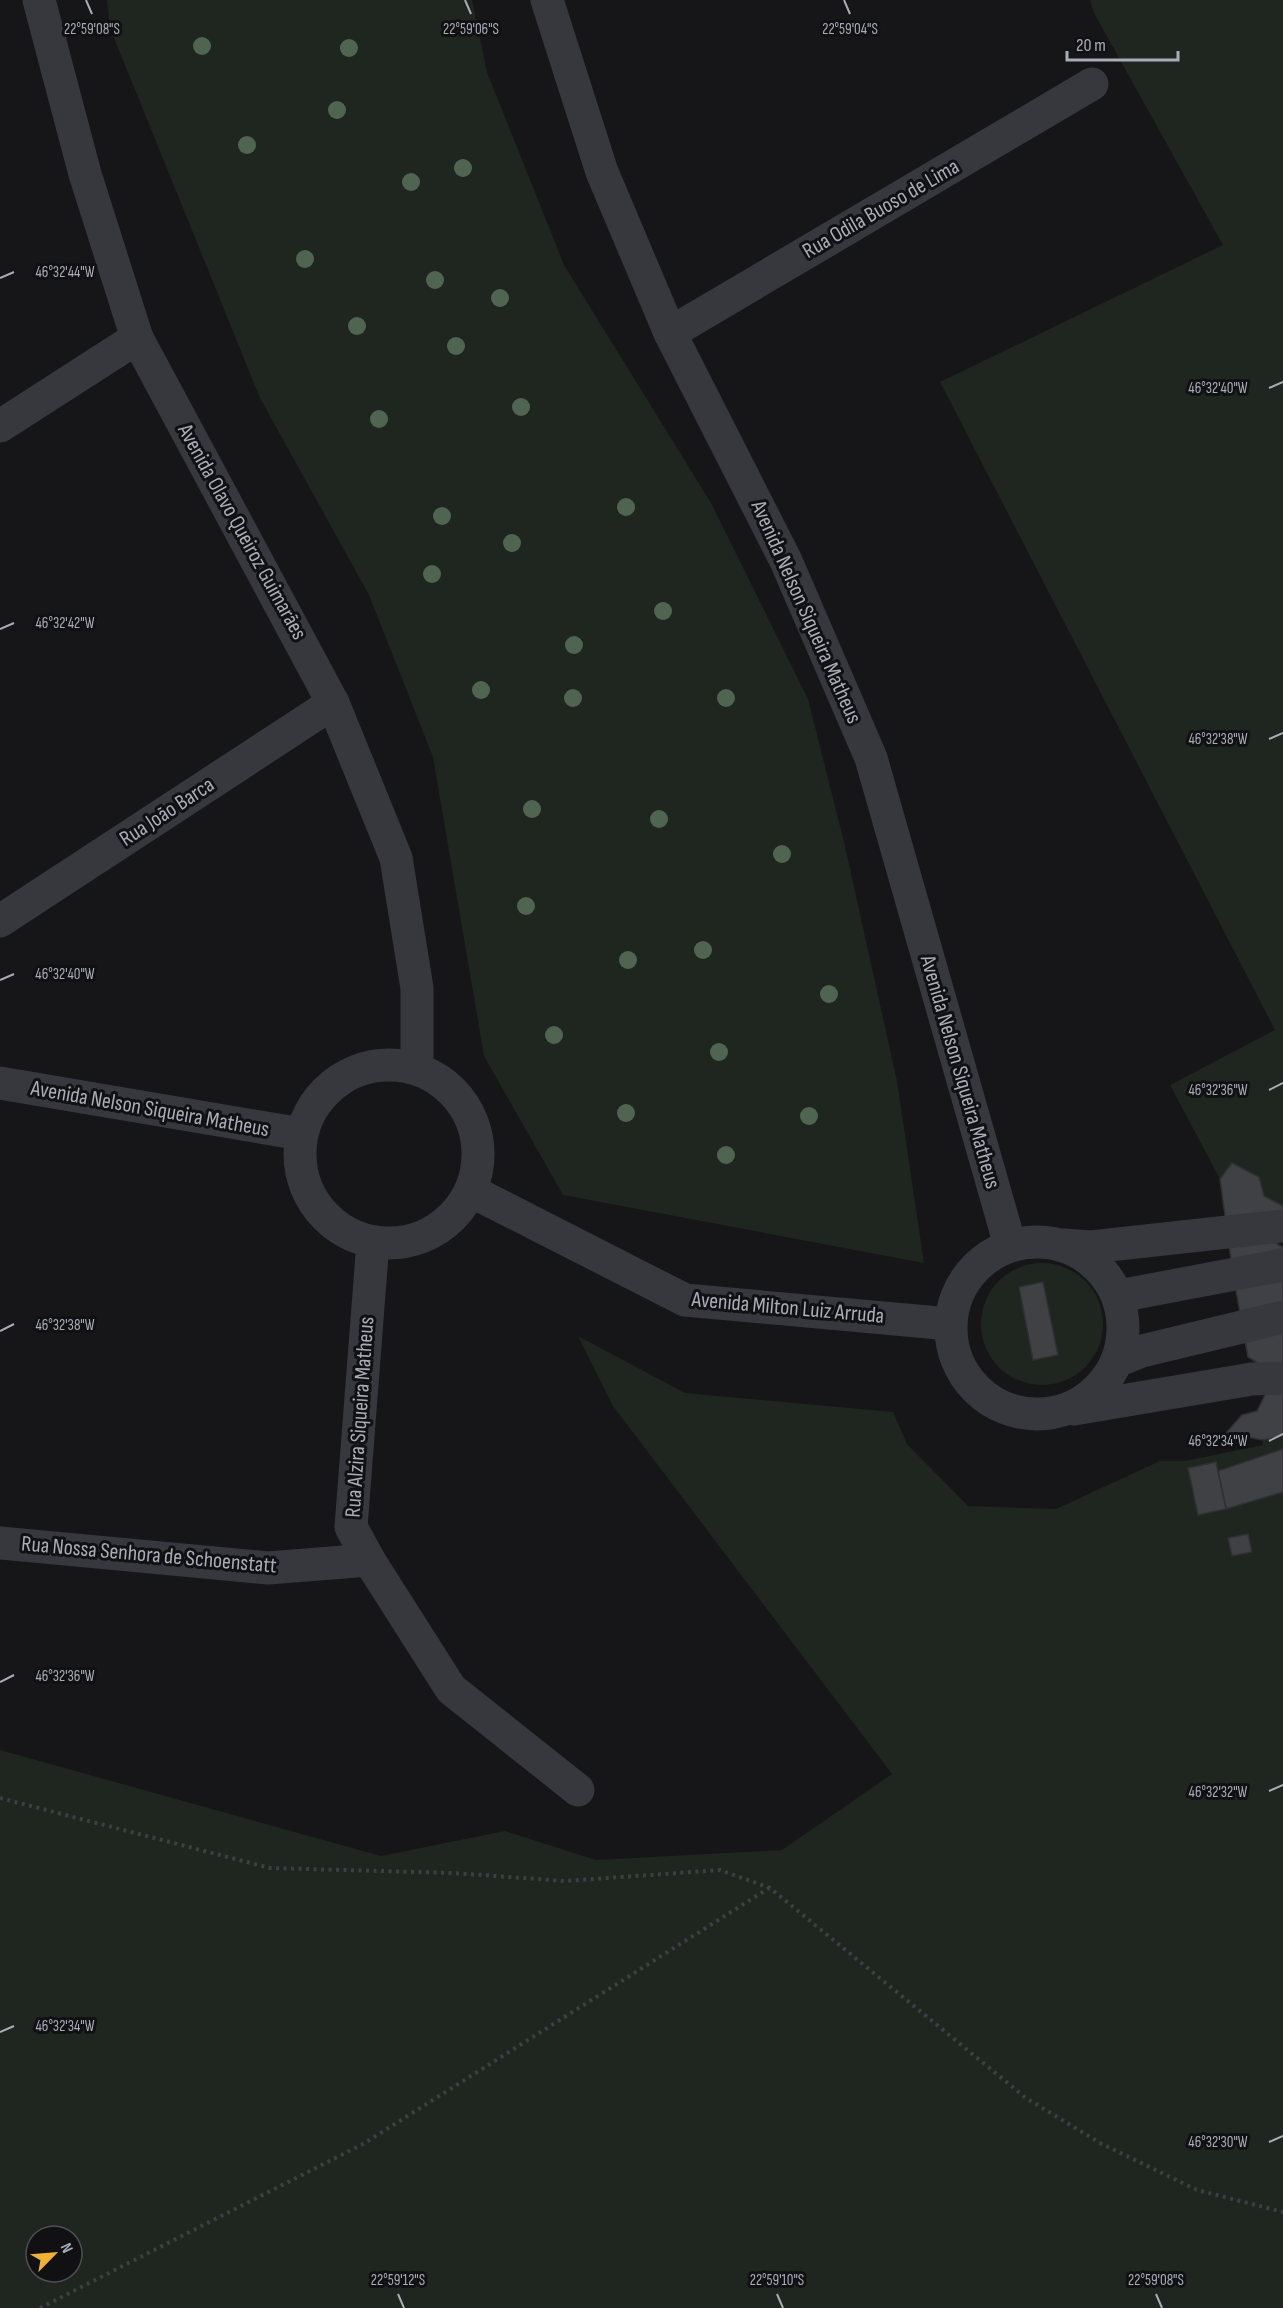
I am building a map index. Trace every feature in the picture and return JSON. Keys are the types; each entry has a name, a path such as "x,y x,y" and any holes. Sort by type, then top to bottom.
{"street":[{"name":"Avenida Olavo Queiroz Guimarães","path":"39,0 85,174 137,338 333,703 396,858 417,988 417,1068"},
{"name":"Avenida Nelson Siqueira Matheus","path":"547,0 602,172 670,333 786,561 871,758 1010,1245"},
{"name":"Rua Odila Buoso de Lima","path":"670,333 1092,84"},
{"path":"0,426 137,338"},
{"name":"Rua João Barca","path":"0,921 333,703"},
{"path":"386,1064 417,1068 443,1083 464,1104 468,1113 476,1132 478,1163 471,1191 458,1211 440,1228 408,1241 373,1242 347,1233 325,1216 309,1193 301,1166 301,1134 311,1110 331,1086 357,1070 386,1064"},
{"name":"Avenida Nelson Siqueira Matheus","path":"0,1083 301,1134"},
{"name":"Avenida Milton Luiz Arruda","path":"471,1191 685,1300 950,1324"},
{"path":"1283,1226 1091,1247 1035,1241 1010,1245 987,1257 968,1275 955,1298 950,1324 953,1352 965,1378 985,1398 1011,1411 1039,1415 1252,1379 1283,1378"},
{"name":"Rua Alzira Siqueira Matheus","path":"373,1242 351,1527 369,1560 451,1689 578,1790"},
{"path":"1059,1245 1082,1255 1099,1268 1119,1296 1127,1349 1105,1381 1088,1398 1067,1410"},
{"path":"1119,1296 1283,1265"},
{"path":"1127,1349 1283,1317"},
{"path":"1127,1349 1195,1389"},
{"name":"Rua Nossa Senhora de Schoenstatt","path":"0,1543 268,1568 369,1560"}],"path":[{"path":"0,1798 270,1868 453,1873 565,1881 720,1870 770,1888 1026,2098 1100,2143 1197,2190 1283,2212"},
{"path":"40,2308 363,2144 770,1888"}],"shaded area":[{"path":"107,0 472,0 487,72 564,265 711,503 808,699 844,842 897,1081 924,1263 563,1195 484,1056 433,757 369,595 260,398 110,28"},
{"path":"1090,0 1283,0 1283,1206 1264,1196 1258,1177 1232,1163 1220,1179 1170,1085 1275,1030 940,382 1223,245 1094,13"},
{"path":"1042,1263 1065,1268 1076,1273 1085,1281 1093,1290 1098,1301 1103,1324 1098,1347 1093,1358 1085,1367 1076,1375 1065,1380 1042,1385 1019,1380 1008,1375 999,1367 991,1358 986,1347 981,1324 986,1301 991,1290 999,1281 1008,1273 1019,1268"},
{"path":"578,1336 685,1393 893,1412 907,1444 968,1506 1056,1509 1160,1461 1185,1461 1263,1445 1263,1440 1283,1436 1283,1449 1218,1471 1216,1462 1188,1468 1198,1515 1283,1492 1283,2308 0,2308 0,1750 381,1856 505,1831 596,1860 782,1850 892,1774 613,1406","holes":["1247,1534 1252,1551 1232,1556 1228,1539"]}],"building":[{"path":"1232,1163 1259,1177 1264,1196 1283,1206 1283,1216 1274,1227 1277,1244 1283,1247 1283,1361 1274,1373 1248,1357 1233,1274 1220,1179"},
{"path":"1043,1282 1058,1355 1033,1360 1019,1287"},
{"path":"1283,1387 1283,1436 1263,1440 1226,1433 1242,1415 1257,1411 1267,1391"},
{"path":"1283,1449 1283,1492 1226,1509 1218,1471"},
{"path":"1216,1462 1226,1509 1198,1515 1188,1468"},
{"path":"1248,1534 1252,1552 1232,1556 1228,1538"}]}
